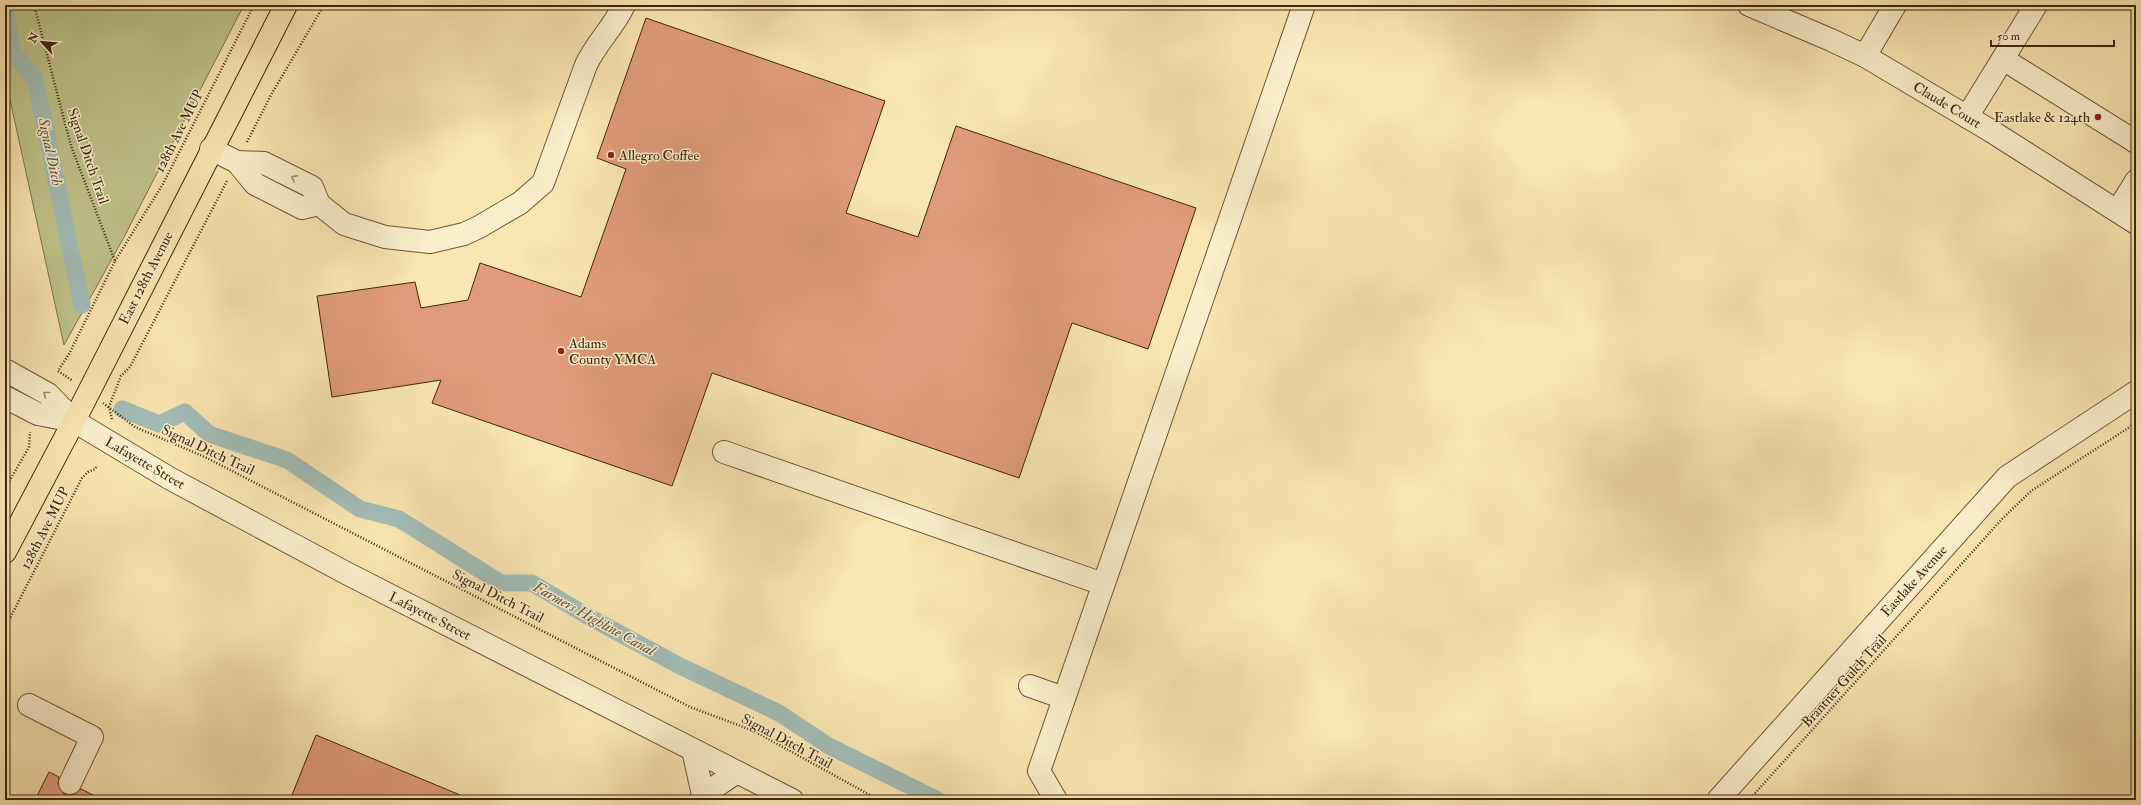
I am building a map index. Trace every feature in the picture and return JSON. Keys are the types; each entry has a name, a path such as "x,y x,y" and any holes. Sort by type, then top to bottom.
{"main road":[{"name":"East 128th Avenue","path":"5,552 74,421 286,5"}],"street":[{"path":"212,149 237,162 264,163 312,187 319,204 344,224 385,237 430,242 464,234 492,221 520,203 543,183 588,59 618,18 624,5"},
{"path":"1056,800 1039,771 1304,5"},
{"name":"Claude Court","path":"1749,5 1865,56 2118,210 2136,223"},
{"path":"1865,56 1895,5"},
{"path":"1967,117 2036,5"},
{"path":"2002,59 2136,142"},
{"path":"2118,210 2136,181"},
{"name":"Lafayette Street","path":"5,370 48,394 74,421 169,478 348,574 792,800"},
{"name":"Eastlake Avenue","path":"1718,800 2007,477 2136,392"},
{"name":"Lafayette Street","path":"5,397 38,414 74,421"},
{"path":"724,452 1103,584"},
{"path":"1030,686 1064,698"},
{"path":"29,705 92,737 70,783"},
{"path":"693,750 702,798 737,772"}],"path":[{"name":"Signal Ditch Trail","path":"34,5 71,146 115,261"},
{"name":"128th Ave MUP","path":"115,261 163,184 254,5"},
{"path":"247,142 271,96 324,5"},
{"path":"112,419 109,407 120,376 130,367 227,181"},
{"path":"58,372 69,354 115,261"},
{"name":"Signal Ditch Trail","path":"109,407 135,427 205,457 690,707 754,731 879,800"},
{"name":"Brantner Gulch Trail","path":"1749,800 2002,519 2031,491 2136,423"},
{"path":"5,489 29,447 30,428"},
{"name":"128th Ave MUP","path":"5,628 82,478 88,472 95,469 97,465"}],"green space":[{"path":"5,5 244,5 123,239 64,345 5,77"}],"building":[{"path":"646,18 885,101 846,213 918,237 956,126 1196,208 1148,349 1072,323 1019,478 712,373 672,486 432,403 441,380 332,397 317,296 415,282 421,308 468,300 480,263 581,297 626,169 597,158"},
{"path":"316,735 472,800 290,800"},
{"path":"49,772 59,777 58,784 64,794 71,795 81,789 103,800 35,800"}],"waterway":[{"name":"Signal Ditch","path":"5,5 12,51 35,79 82,305"},
{"name":"Farmers Highline Canal","path":"122,409 159,424 185,412 209,434 287,460 360,509 399,519 501,583 532,583 589,617 680,666 779,713 829,746 938,800"}],"place":[{"name":"Eastlake & 124th","path":"2098,117"},
{"name":"Allegro Coffee","path":"611,155"},
{"name":"Adams County YMCA","path":"561,351"}]}
